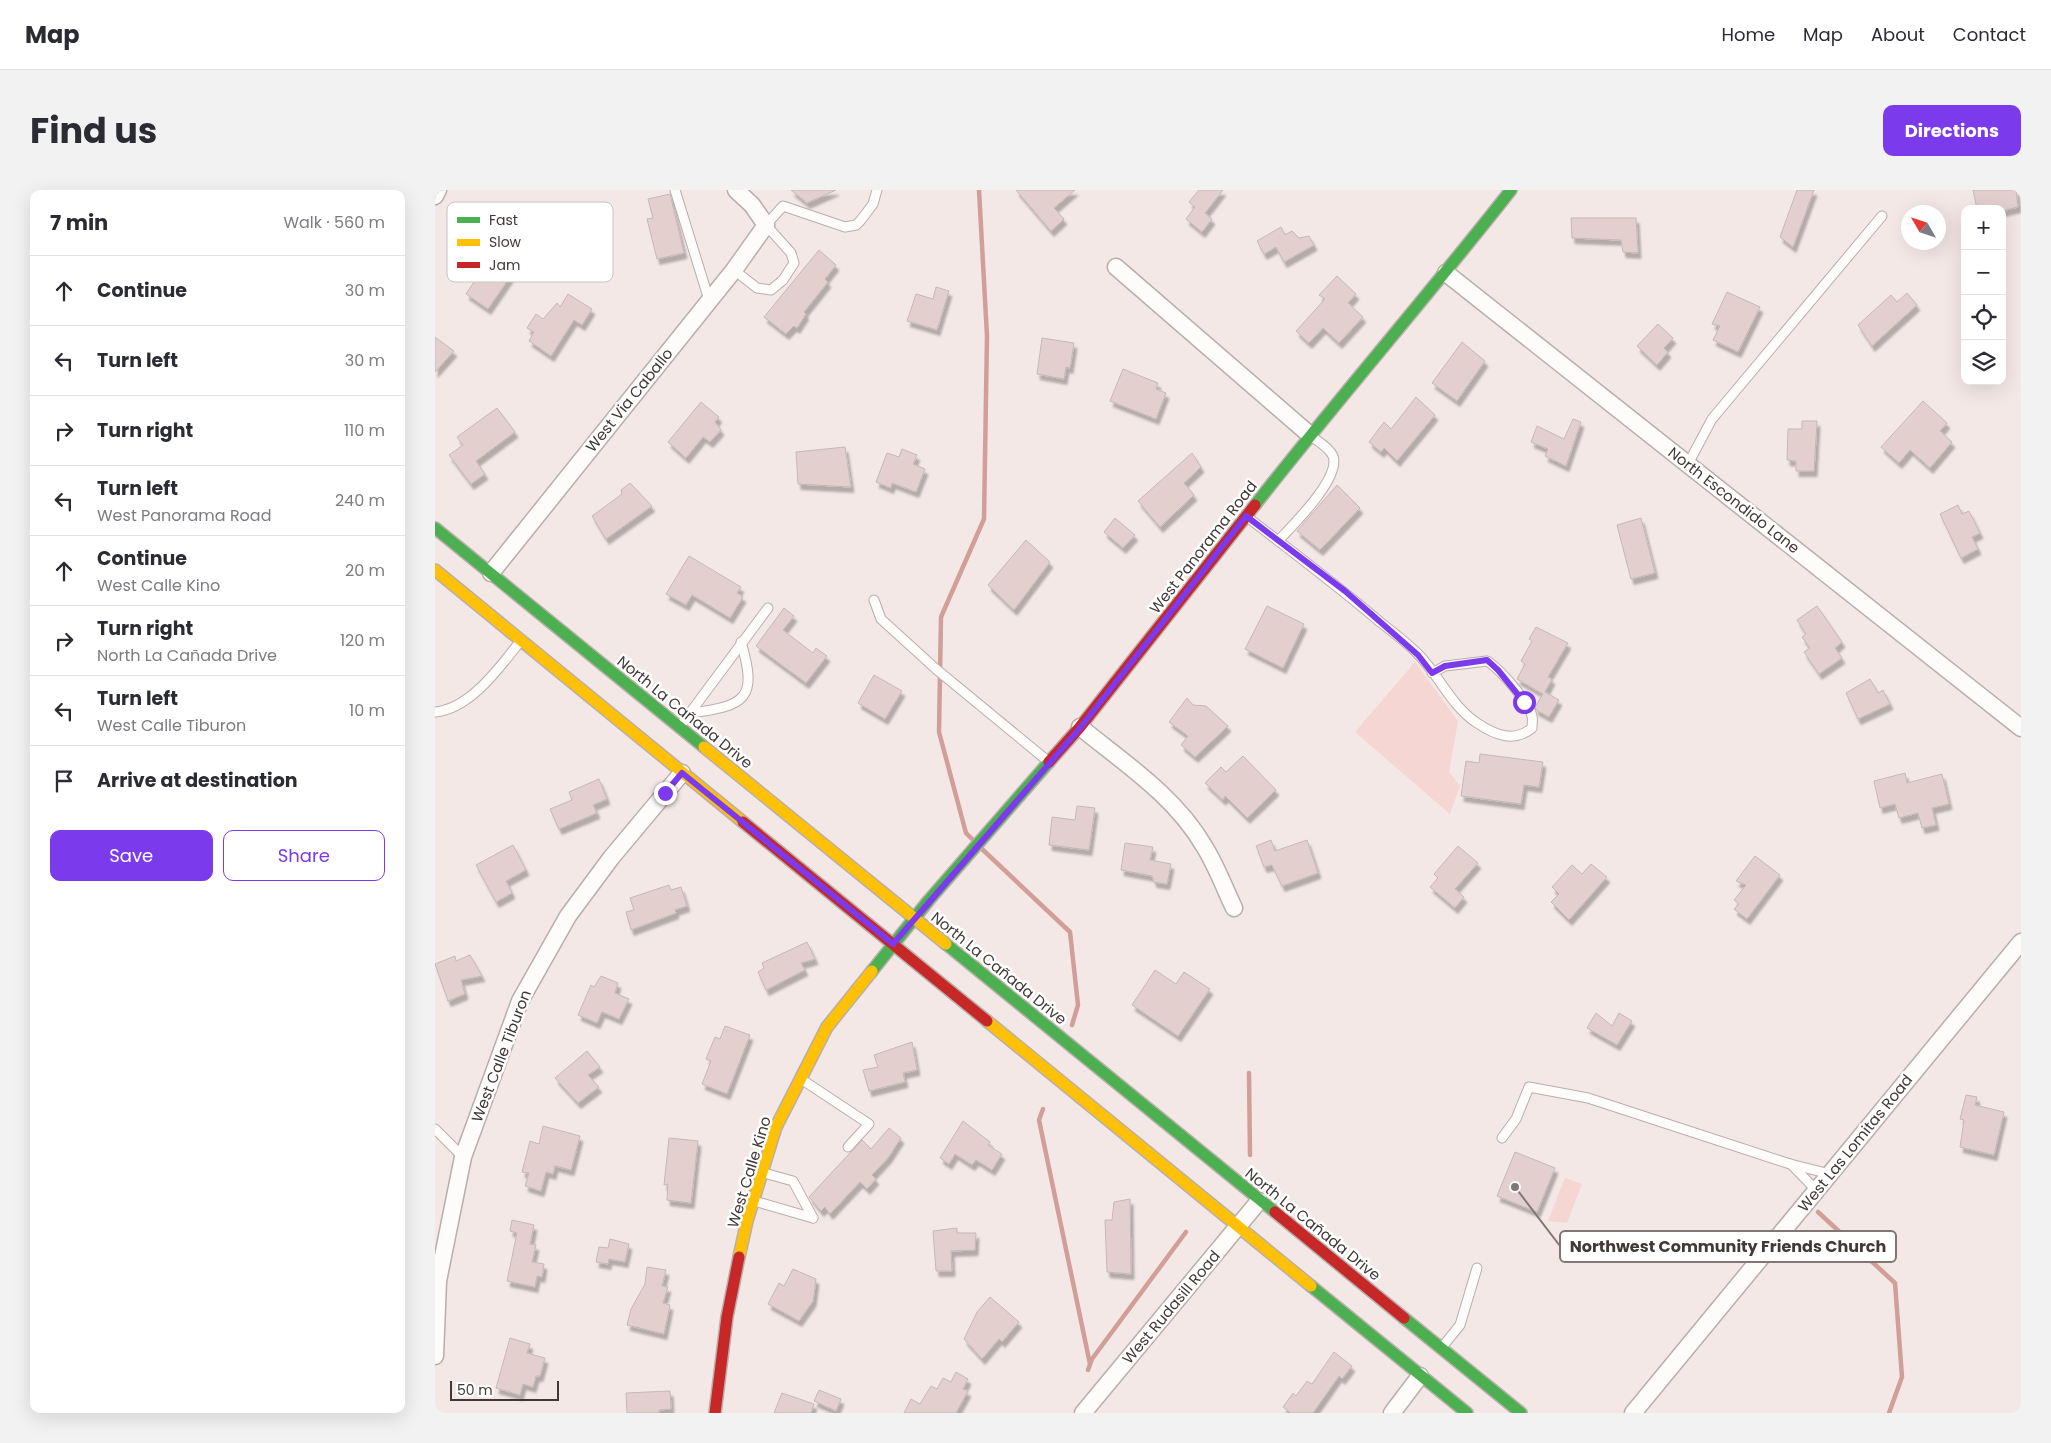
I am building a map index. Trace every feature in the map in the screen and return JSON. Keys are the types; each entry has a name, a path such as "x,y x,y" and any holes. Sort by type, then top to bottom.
{"main road":[{"name":"West Panorama Road","path":"914,918 1080,728 1310,435 1447,273 1511,190"},
{"name":"North La Cañada Drive","path":"435,528 1521,1413"},
{"path":"435,570 1467,1413"},
{"name":"West Calle Kino","path":"715,1413 727,1317 753,1201 776,1127 827,1027 914,918"}],"street":[{"path":"435,196 438,190"},
{"path":"736,190 752,205 766,225"},
{"name":"West Via Caballo","path":"491,573 734,270 766,225"},
{"path":"1115,267 1310,435"},
{"name":"North Escondido Lane","path":"1447,273 2021,728"},
{"path":"1080,728 1153,786 1183,816 1204,846 1233,908"},
{"name":"West Calle Tiburon","path":"435,1356 438,1281 463,1157 519,1001 567,916 611,858 682,773"},
{"name":"West Las Lomitas Road","path":"1633,1413 2021,942"},
{"name":"West Rudasill Road","path":"1083,1413 1259,1201"},
{"path":"1392,1413 1420,1376"}],"lane":[{"path":"675,190 709,300"},
{"path":"734,270 757,288 771,290 789,272 794,263 791,253 766,225 783,206 845,227 856,225 873,204 877,190"},
{"path":"1687,464 1712,419 1882,216"},
{"path":"1278,541 1324,488 1331,476 1334,464 1333,456 1329,450 1310,435"},
{"path":"1246,516 1345,591 1418,655 1432,673 1465,713 1487,728 1509,737 1522,736 1532,728 1533,716 1524,702 1498,670 1487,660 1445,666 1432,673"},
{"path":"874,600 881,618 936,668 1049,762"},
{"path":"679,727 768,608"},
{"path":"435,712 446,711 482,687 521,641"},
{"path":"690,713 727,705 739,701 744,696 750,681 741,642"},
{"path":"801,1078 869,1124 848,1147"},
{"path":"1502,1138 1516,1119 1529,1087 1588,1098 1791,1164 1830,1174"},
{"path":"435,1129 463,1157"},
{"path":"1791,1164 1817,1190"},
{"path":"753,1201 813,1218 793,1181 762,1172"},
{"path":"1441,1348 1460,1326 1477,1268"}],"shaded area":[{"path":"1415,662 1458,721 1449,772 1460,786 1450,814 1355,732"},
{"path":"1565,1178 1582,1184 1567,1223 1548,1221"}],"building":[{"path":"791,190 836,190 807,203"},
{"path":"1016,190 1075,190 1054,208 1064,219 1051,231"},
{"path":"1199,190 1223,190 1205,213 1212,219 1202,232 1186,219 1195,207 1189,202"},
{"path":"1797,190 1814,190 1793,247 1780,237"},
{"path":"1973,190 2016,190 2018,207 2006,210 2006,205 1976,205"},
{"path":"670,194 684,253 657,259 647,219 653,218 648,199"},
{"path":"1571,218 1636,218 1638,253 1623,252 1621,240 1572,238"},
{"path":"1281,227 1285,235 1292,231 1299,238 1309,236 1314,245 1284,262 1276,247 1264,254 1257,241"},
{"path":"819,250 836,265 825,279 828,282 804,312 806,314 797,328 794,326 786,334 764,317"},
{"path":"1337,276 1356,294 1348,303 1363,317 1339,343 1323,328 1309,343 1296,331 1325,299 1319,295"},
{"path":"474,282 506,282 488,309 466,294"},
{"path":"936,287 949,291 937,330 907,321 916,294 933,299"},
{"path":"1727,292 1760,307 1738,352 1713,340 1720,326 1712,324"},
{"path":"1907,293 1917,305 1872,346 1858,325 1891,295 1897,302"},
{"path":"568,294 592,309 582,325 574,320 551,356 529,341 534,332 527,328 536,314 543,319 557,303 560,307"},
{"path":"1658,324 1673,338 1664,348 1668,352 1657,365 1637,346"},
{"path":"435,337 454,351 435,372"},
{"path":"1042,338 1074,343 1070,368 1066,367 1064,379 1037,374"},
{"path":"1462,342 1485,361 1457,401 1432,383"},
{"path":"1123,369 1158,383 1156,389 1166,393 1156,419 1110,401"},
{"path":"1416,397 1435,415 1397,461 1384,448 1381,452 1369,442 1384,422 1391,429"},
{"path":"1923,401 1947,423 1940,431 1952,442 1930,468 1910,450 1899,463 1881,447"},
{"path":"701,402 719,417 715,422 721,430 710,442 703,437 686,458 668,442"},
{"path":"497,408 515,432 476,461 485,474 471,484 449,455 463,445 457,437"},
{"path":"1573,419 1581,422 1566,466 1545,456 1548,449 1531,442 1537,426 1564,439"},
{"path":"1802,421 1817,421 1814,471 1796,471 1796,461 1787,460 1788,429 1802,429"},
{"path":"845,447 851,487 798,484 796,452"},
{"path":"902,449 917,455 913,464 925,469 916,492 892,483 891,488 876,482 887,453 899,457"},
{"path":"1192,453 1201,467 1184,483 1194,495 1160,527 1138,501"},
{"path":"630,483 652,506 606,539 592,516 622,494 621,490"},
{"path":"1337,485 1360,508 1320,550 1297,531"},
{"path":"1958,505 1962,514 1969,511 1980,533 1972,537 1978,549 1961,558 1940,514"},
{"path":"1115,518 1135,535 1123,548 1104,532"},
{"path":"1641,518 1655,573 1631,579 1617,525"},
{"path":"1026,540 1050,562 1014,610 988,585"},
{"path":"689,556 741,587 737,593 743,597 730,618 692,595 686,605 666,594"},
{"path":"1267,606 1304,624 1283,668 1245,649"},
{"path":"1817,606 1842,642 1835,648 1842,658 1819,674 1804,652 1810,648 1802,637 1806,634 1797,620"},
{"path":"784,608 794,616 783,630 813,653 816,648 827,656 806,683 756,646"},
{"path":"1536,627 1568,643 1548,677 1552,679 1545,692 1559,700 1549,717 1536,710 1535,707 1543,694 1517,679 1525,664 1521,661 1532,641 1529,639"},
{"path":"874,675 902,691 885,719 858,703"},
{"path":"1870,679 1878,693 1883,690 1890,704 1858,719 1846,693"},
{"path":"1187,698 1193,705 1206,706 1228,726 1195,757 1181,745 1188,736 1169,722"},
{"path":"1480,754 1543,762 1539,787 1524,785 1521,804 1461,796 1466,761 1479,763"},
{"path":"1243,756 1276,790 1247,818 1225,796 1223,800 1205,783 1221,767 1226,772"},
{"path":"1905,773 1907,783 1942,774 1949,804 1932,808 1936,825 1922,828 1918,813 1899,818 1895,804 1880,808 1874,781"},
{"path":"599,779 607,799 593,805 597,813 559,829 550,809 572,800 569,792"},
{"path":"1077,806 1095,808 1089,850 1049,845 1052,817 1075,820"},
{"path":"1271,840 1275,851 1307,840 1318,873 1282,886 1272,865 1264,867 1256,846"},
{"path":"1125,843 1153,847 1150,860 1171,864 1167,884 1154,882 1152,876 1121,870"},
{"path":"513,845 526,870 506,881 512,893 496,902 476,865"},
{"path":"1458,846 1478,863 1455,889 1464,897 1455,908 1430,887 1438,878 1434,874"},
{"path":"1755,856 1780,875 1747,919 1734,909 1739,904 1734,900 1746,885 1736,881"},
{"path":"1591,864 1607,877 1569,920 1551,902 1559,894 1552,887 1572,865 1582,874"},
{"path":"669,885 671,890 681,887 687,906 675,910 676,913 631,930 626,912 634,910 630,898"},
{"path":"807,942 815,959 801,963 805,970 766,990 758,972 764,968 762,963"},
{"path":"470,955 482,976 461,980 465,994 448,1001 435,964 455,956 456,961"},
{"path":"1155,970 1176,984 1184,972 1210,989 1178,1036 1132,1005"},
{"path":"601,976 618,983 615,993 629,999 619,1019 602,1012 597,1023 578,1015 591,985 594,987"},
{"path":"1596,1013 1612,1026 1619,1013 1632,1021 1617,1045 1587,1028"},
{"path":"725,1026 750,1035 727,1094 702,1084 711,1061 706,1059 715,1037 720,1039"},
{"path":"912,1042 917,1070 903,1073 905,1082 869,1091 863,1070 878,1067 874,1055"},
{"path":"587,1051 600,1067 588,1075 599,1087 578,1103 555,1078"},
{"path":"1966,1095 1977,1097 1975,1105 2004,1112 1994,1155 1960,1147 1964,1120 1960,1119"},
{"path":"963,1121 990,1142 988,1145 1002,1154 992,1170 976,1160 972,1165 955,1154 949,1164 940,1158"},
{"path":"543,1126 580,1136 571,1170 555,1166 553,1174 546,1172 541,1191 525,1186 529,1173 522,1172 530,1141 539,1144"},
{"path":"889,1128 901,1138 888,1158 872,1175 876,1179 867,1189 860,1182 830,1214 825,1207 821,1211 809,1197 862,1140 871,1149"},
{"path":"669,1138 698,1141 691,1203 667,1200 668,1184 664,1185"},
{"path":"1515,1152 1555,1168 1537,1212 1497,1196"},
{"path":"1130,1199 1131,1274 1107,1272 1105,1220 1112,1220 1114,1202"},
{"path":"512,1220 534,1225 530,1244 536,1245 532,1262 544,1264 542,1277 537,1276 535,1287 507,1281 517,1233 510,1231"},
{"path":"957,1228 957,1233 976,1233 975,1250 951,1251 952,1271 936,1271 933,1231"},
{"path":"610,1239 629,1244 625,1262 609,1259 608,1264 596,1262 599,1247 608,1248"},
{"path":"647,1267 666,1270 662,1286 668,1287 663,1303 670,1305 664,1334 627,1325 631,1309 645,1284"},
{"path":"793,1269 816,1279 813,1301 799,1321 768,1304 779,1283 784,1286"},
{"path":"990,1297 1019,1322 1002,1342 999,1339 982,1359 964,1339 977,1312"},
{"path":"510,1338 530,1344 527,1353 545,1358 540,1376 536,1376 533,1387 523,1384 520,1395 496,1388"},
{"path":"1334,1352 1352,1366 1342,1379 1339,1376 1313,1413 1291,1413 1283,1407 1293,1393 1296,1396 1307,1381 1312,1384"},
{"path":"956,1372 968,1379 963,1389 968,1391 956,1413 904,1413 911,1399 920,1404 931,1386 937,1389 943,1378 951,1382"},
{"path":"819,1390 841,1399 836,1411 814,1401"},
{"path":"670,1391 671,1409 659,1410 659,1413 627,1413 626,1393"},
{"path":"782,1393 814,1404 811,1413 774,1413"}],"waterway":[{"path":"973,840 966,833 939,732 941,617 984,519 987,336 979,190"},
{"path":"982,849 1070,932 1078,1005 1072,1025"},
{"path":"1249,1073 1250,1155"},
{"path":"1043,1109 1039,1120 1090,1364"},
{"path":"1818,1212 1895,1283 1902,1377 1889,1413"},
{"path":"1088,1370 1092,1359 1186,1232"}],"traffic: fast":[{"path":"1255,505 1511,190"},
{"path":"435,528 704,747"},
{"path":"872,971 929,900 1049,762"},
{"path":"946,944 1275,1212"},
{"path":"1311,1286 1467,1413"},
{"path":"1404,1318 1521,1413"}],"traffic: slow":[{"path":"435,570 743,822"},
{"path":"704,747 946,944"},
{"path":"739,1257 747,1221 776,1127 827,1027 872,971"},
{"path":"987,1021 1311,1286"}],"traffic: jam":[{"path":"1049,762 1080,727 1255,505"},
{"path":"743,822 987,1021"},
{"path":"1275,1212 1404,1318"},
{"path":"715,1413 727,1317 739,1257"}],"place":[{"name":"Northwest Community Friends Church","path":"1515,1187"}],"route":[{"path":"665,793 682,773 893,944 929,900 1080,728 1246,516 1296,556 1345,591 1418,655 1432,673 1445,666 1456,666 1487,660 1498,670 1524,702"}]}
